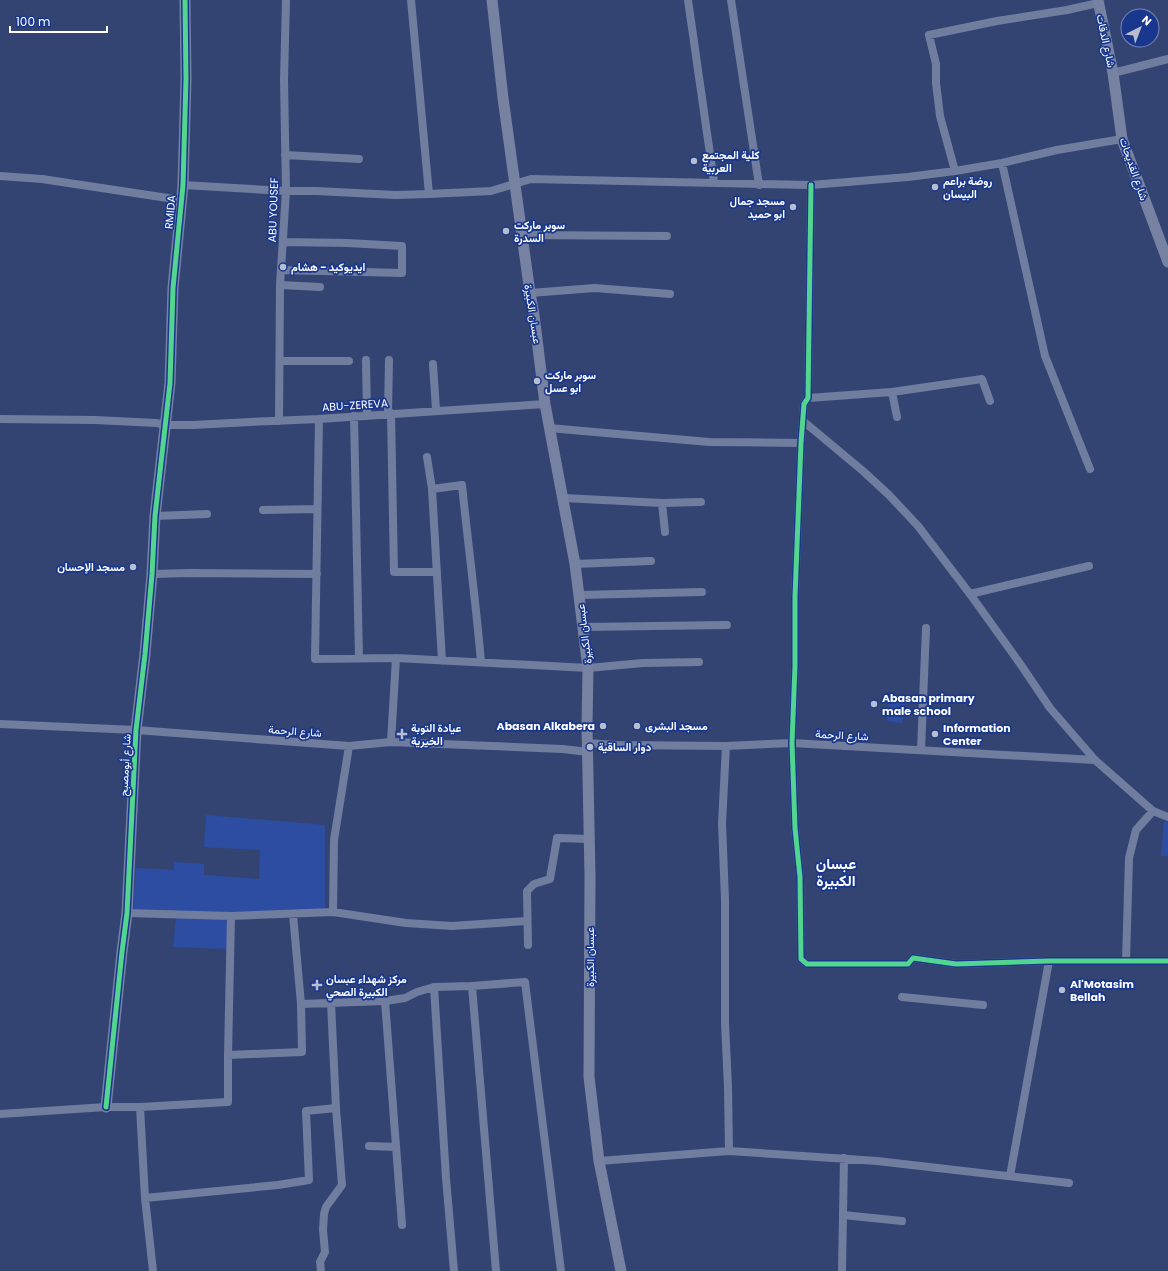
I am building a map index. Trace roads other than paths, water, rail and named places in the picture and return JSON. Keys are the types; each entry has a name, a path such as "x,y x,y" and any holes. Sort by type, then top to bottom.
{"street":[{"name":"RMIDA","path":"166,425 170,382 173,288 183,185 186,79 184,0"},
{"name":"ABU YOUSEF","path":"279,421 280,285 286,191 284,80 286,0"},
{"path":"411,0 429,194"},
{"name":"عبسان الكبيرة","path":"492,0 514,184 535,322 545,404 575,564 588,668 587,747 590,839 590,1077 599,1161 621,1271"},
{"path":"688,0 714,182"},
{"path":"731,0 759,185"},
{"path":"955,171 940,116 936,83 936,64 929,35 996,21 1067,10 1098,1"},
{"name":"شارع الدقات","path":"1098,1 1113,73 1168,59"},
{"name":"شارع القديحات","path":"1113,73 1122,139 1168,262"},
{"path":"183,185 395,195 491,191 531,179 810,185 908,178 1002,163 1057,150 1122,139"},
{"path":"285,155 358,158"},
{"path":"1002,163 1045,356 1090,469"},
{"path":"0,176 42,180 182,200"},
{"path":"810,185 808,398 804,404 803,421 795,596 795,666 792,743 795,828 800,877 800,959 807,964 823,965 908,964 913,958 956,964 1049,961 1168,961"},
{"path":"522,235 667,236"},
{"path":"281,270 402,273 402,246 283,242"},
{"path":"280,285 320,287"},
{"path":"530,293 595,288 670,294"},
{"path":"366,360 366,416"},
{"path":"389,360 389,414 394,572 437,572"},
{"path":"280,361 349,361"},
{"path":"432,364 436,410"},
{"path":"808,398 892,392 982,379 990,401"},
{"path":"892,392 897,417"},
{"name":"ABU-ZEREVA","path":"0,419 95,420 192,426 545,404"},
{"path":"354,416 359,658"},
{"path":"319,419 315,658 396,658 588,668 643,663 699,662"},
{"path":"803,421 863,471 889,495 918,526 970,594 1050,708 1095,760 1153,810 1168,818"},
{"name":"شارع أبومصبح","path":"106,1107 127,913 136,730 145,654 155,516 166,425"},
{"path":"549,428 709,442 802,443"},
{"path":"427,457 432,489 442,660"},
{"path":"432,489 462,485 481,662"},
{"path":"563,498 662,503 701,502"},
{"path":"662,503 665,532"},
{"path":"262,510 317,509"},
{"path":"155,516 207,514"},
{"path":"575,564 651,561"},
{"path":"970,594 1089,566"},
{"path":"152,574 317,574"},
{"path":"579,595 702,592"},
{"path":"583,626 727,625"},
{"path":"921,750 926,628"},
{"path":"391,742 396,658"},
{"name":"شارع الرحمة","path":"0,724 136,730 349,746 391,742 563,749 616,745 726,746 792,743 1095,760"},
{"path":"333,912 334,840 349,746"},
{"path":"726,746 722,823 725,900 725,1023 729,1151"},
{"path":"1126,960 1129,858 1136,830 1153,810"},
{"path":"528,944 527,891 534,884 550,879 557,838 590,839"},
{"path":"127,913 231,916 333,912 406,923 452,926 527,921"},
{"path":"228,1054 302,1052 301,1004 293,914"},
{"path":"0,1114 106,1107 140,1107 228,1102 231,916"},
{"path":"1010,1176 1049,961"},
{"path":"301,1004 385,1001 405,998 417,992 434,987 526,982 561,1271"},
{"path":"472,986 496,1271"},
{"path":"434,987 446,1178 454,1271"},
{"path":"902,997 983,1005"},
{"path":"385,1001 402,1225"},
{"path":"321,1271 320,1262 325,1252 323,1230 324,1214 326,1207 342,1185 336,1108 331,1003"},
{"path":"140,1107 145,1198 153,1271"},
{"path":"145,1198 278,1185 310,1180 306,1111 336,1108"},
{"path":"369,1146 396,1147"},
{"path":"599,1161 729,1151 844,1158 1069,1183"},
{"path":"842,1271 844,1158"},
{"path":"843,1215 902,1220"}],"place":[{"name":"كلية المجتمع العربية","path":"694,161"},
{"name":"روضة براعم البيسان","path":"935,187"},
{"name":"مسجد جمال ابو حميد","path":"793,207"},
{"name":"سوبر ماركت السدرة","path":"506,231"},
{"name":"ايديوكيد - هشام","path":"283,267"},
{"name":"سوبر ماركت ابو عسل","path":"537,381"},
{"name":"مسجد الإحسان","path":"133,567"},
{"name":"Abasan primary male school","path":"874,704"},
{"name":"Abasan Alkabera","path":"603,726"},
{"name":"مسجد البشرى","path":"637,726"},
{"name":"عيادة التوبة الخيرية","path":"402,734"},
{"name":"Information Center","path":"935,734"},
{"name":"دوار الساقية","path":"590,747"},
{"name":"مركز شهداء عبسان الكبيرة الصحي","path":"317,985"},
{"name":"Al'Motasim Bellah","path":"1062,990"}],"district":[{"name":"عبسان الكبيرة","path":"836,872"}]}
